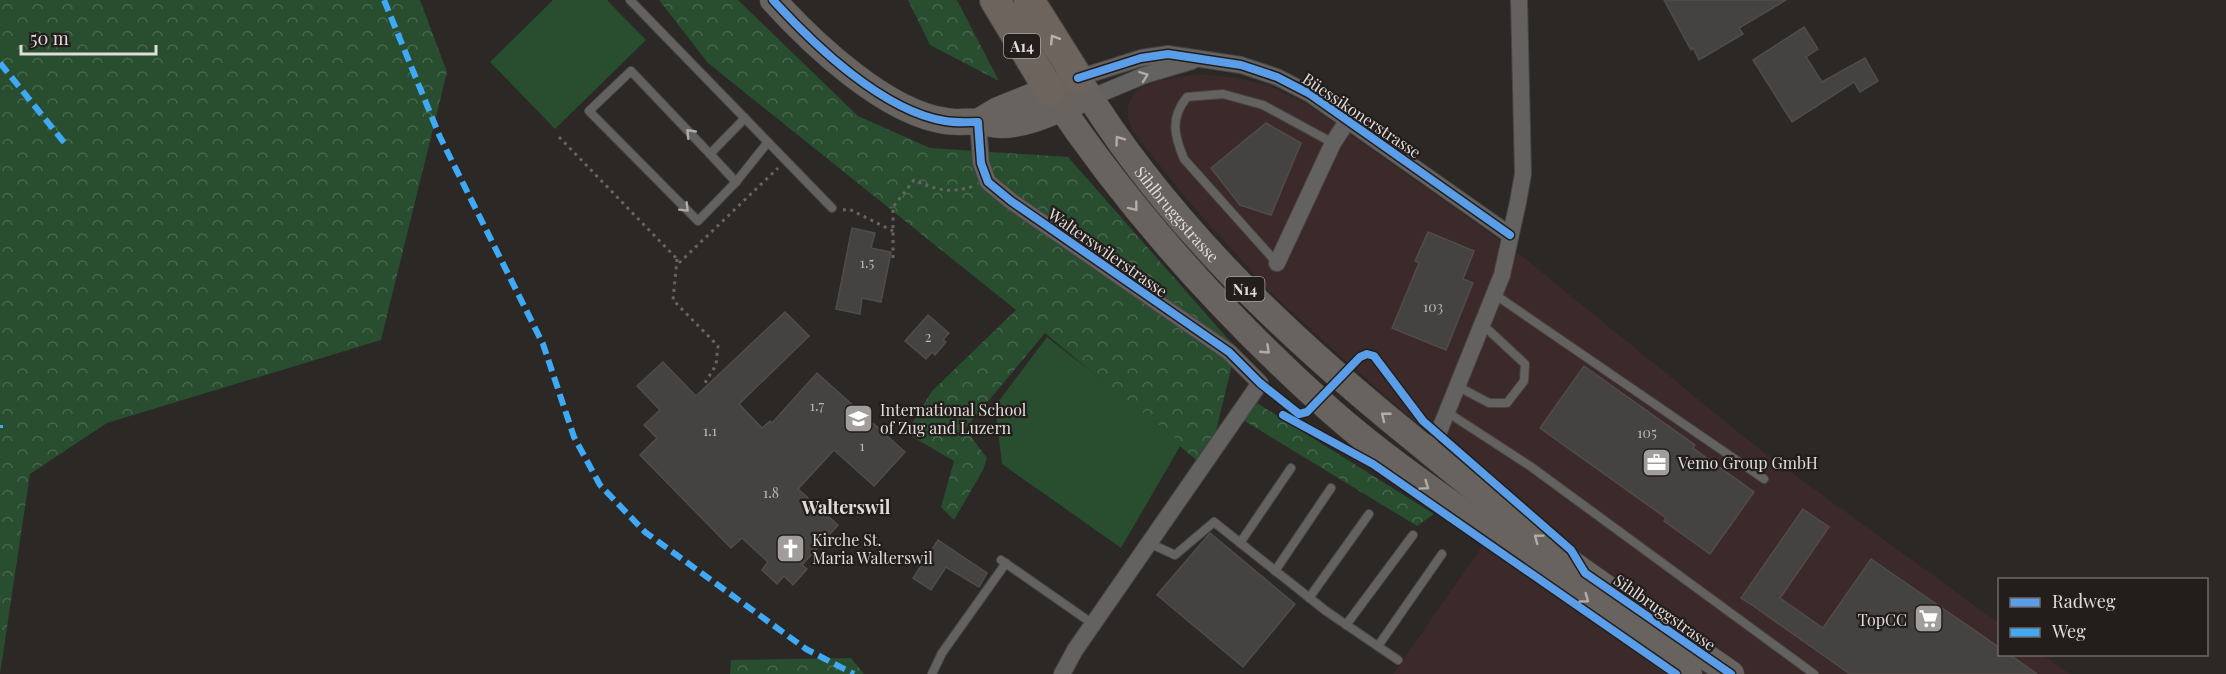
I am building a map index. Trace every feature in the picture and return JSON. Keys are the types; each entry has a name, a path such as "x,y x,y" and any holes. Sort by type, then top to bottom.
{"highway":[{"name":"A14","path":"995,0 1056,100"},
{"name":"A14","path":"1029,0 1084,88"}],"main road":[{"path":"773,0 820,47 876,91 902,107 947,122 978,122 998,110 1056,100 1084,88"},
{"name":"Sihlbruggstrasse","path":"1084,88 1117,138 1166,201 1217,260 1275,319 1348,386 1521,525 1585,573 1731,674"},
{"name":"Sihlbruggstrasse","path":"1056,100 1137,211 1255,339 1332,411 1416,480 1689,674"}],"street":[{"path":"1438,434 1502,275 1523,174 1518,0"},
{"name":"Büessikonerstrasse","path":"1084,88 1111,66 1141,57 1168,54 1241,65 1277,77 1311,94 1510,235"},
{"path":"1277,263 1333,143 1348,120"},
{"path":"978,122 981,163 988,182"},
{"name":"Walterswilerstrasse","path":"988,182 1011,201 1229,352 1260,382 1062,674"}],"lane":[{"path":"630,0 832,208"},
{"path":"736,182 631,72 589,111 698,221 736,182 768,142"},
{"path":"1277,263 1184,159 1175,138 1176,110 1187,97 1223,94 1263,105 1333,143"},
{"path":"710,154 745,118"},
{"path":"1494,294 1764,479"},
{"path":"1458,386 1489,403 1507,403 1524,381 1525,364 1482,324"},
{"path":"1447,412 1530,466 1814,674"},
{"path":"1239,543 1291,468"},
{"path":"1275,572 1331,488"},
{"path":"1309,598 1369,514"},
{"path":"1149,543 1175,555 1214,522 1309,598 1398,660"},
{"path":"1346,625 1413,535"},
{"path":"1378,646 1442,554"},
{"path":"932,674 942,653 1004,562 1094,624"}],"path":[{"path":"893,258 893,207 914,180 937,189 953,191 988,182"},
{"path":"832,208 846,211 849,209 894,231"},
{"path":"677,259 673,300 718,346 717,365 703,386"}],"shaded area":[{"path":"1196,74 1233,77 1268,85 1312,107 1518,253 1763,452 1998,622 1998,656 2044,656 2070,674 1393,674 1509,504 1270,292 1189,202 1133,132 1128,118 1128,106 1132,96 1141,87 1158,81"}],"green space":[{"path":"0,0 420,0 447,72 381,340 107,423 30,474 0,674"},
{"path":"553,0 607,0 646,40 555,129 490,62"},
{"path":"659,0 738,0 858,116 930,148 1068,157 1236,348 1207,469 1045,333 965,429 987,458 983,470 954,520 941,507 954,461 906,433 932,391 1016,310 708,63"},
{"path":"908,0 957,0 999,81 930,45"},
{"path":"1047,337 1182,443 1121,548 1002,464 995,406"},
{"path":"1257,403 1434,514 1417,526 1243,420"},
{"path":"851,658 864,674 730,674 731,660"}],"building":[{"path":"1664,0 1786,0 1739,28 1743,34 1699,60 1693,48 1691,50"},
{"path":"1804,27 1818,49 1806,57 1822,82 1865,58 1878,81 1860,92 1854,82 1792,122 1753,60"},
{"path":"1266,123 1301,143 1271,215 1240,205 1211,168"},
{"path":"852,228 875,233 871,248 891,252 881,302 862,298 860,314 836,309"},
{"path":"1428,232 1474,251 1463,279 1473,283 1446,350 1392,328 1419,263 1415,261"},
{"path":"785,312 809,336 739,404 762,428 770,421 772,423 817,373 905,452 874,486 834,450 798,489 838,525 802,565 807,569 793,585 784,576 777,584 762,570 768,562 742,538 731,548 640,455 657,438 644,425 660,410 637,386 663,362 696,396"},
{"path":"928,315 949,333 943,340 946,342 935,355 932,352 926,359 905,341"},
{"path":"1584,366 1695,445 1693,448 1754,492 1710,554 1664,521 1666,518 1540,428"},
{"path":"1803,509 1829,527 1780,598 1823,628 1871,559 1998,647 1998,656 2012,656 2037,674 1850,674 1741,598"},
{"path":"1210,533 1295,604 1243,667 1157,595"},
{"path":"938,540 987,573 979,587 946,567 931,590 913,578"}],"marked path":[{"path":"384,0 440,137 543,344 574,437 600,485 645,532 806,649 854,674"},
{"path":"0,63 67,146"}],"cycle path":[{"path":"773,0 829,55 874,90 921,115 949,122 978,122 981,163 988,182 1011,201 1229,352 1260,383 1299,414 1307,412 1360,357 1367,354 1374,356 1423,421 1571,550 1585,573 1731,674"},
{"path":"1078,78 1141,58 1168,54 1241,65 1277,77 1310,94 1510,235"},
{"path":"1283,415 1373,464 1676,674"}],"place":[{"name":"International School of Zug and Luzern","path":"859,418"},
{"name":"Vemo Group GmbH","path":"1657,462"},
{"name":"Kirche St. Maria Walterswil","path":"791,548"},
{"name":"TopCC","path":"1928,619"}],"district":[{"name":"Walterswil","path":"846,507"}]}
